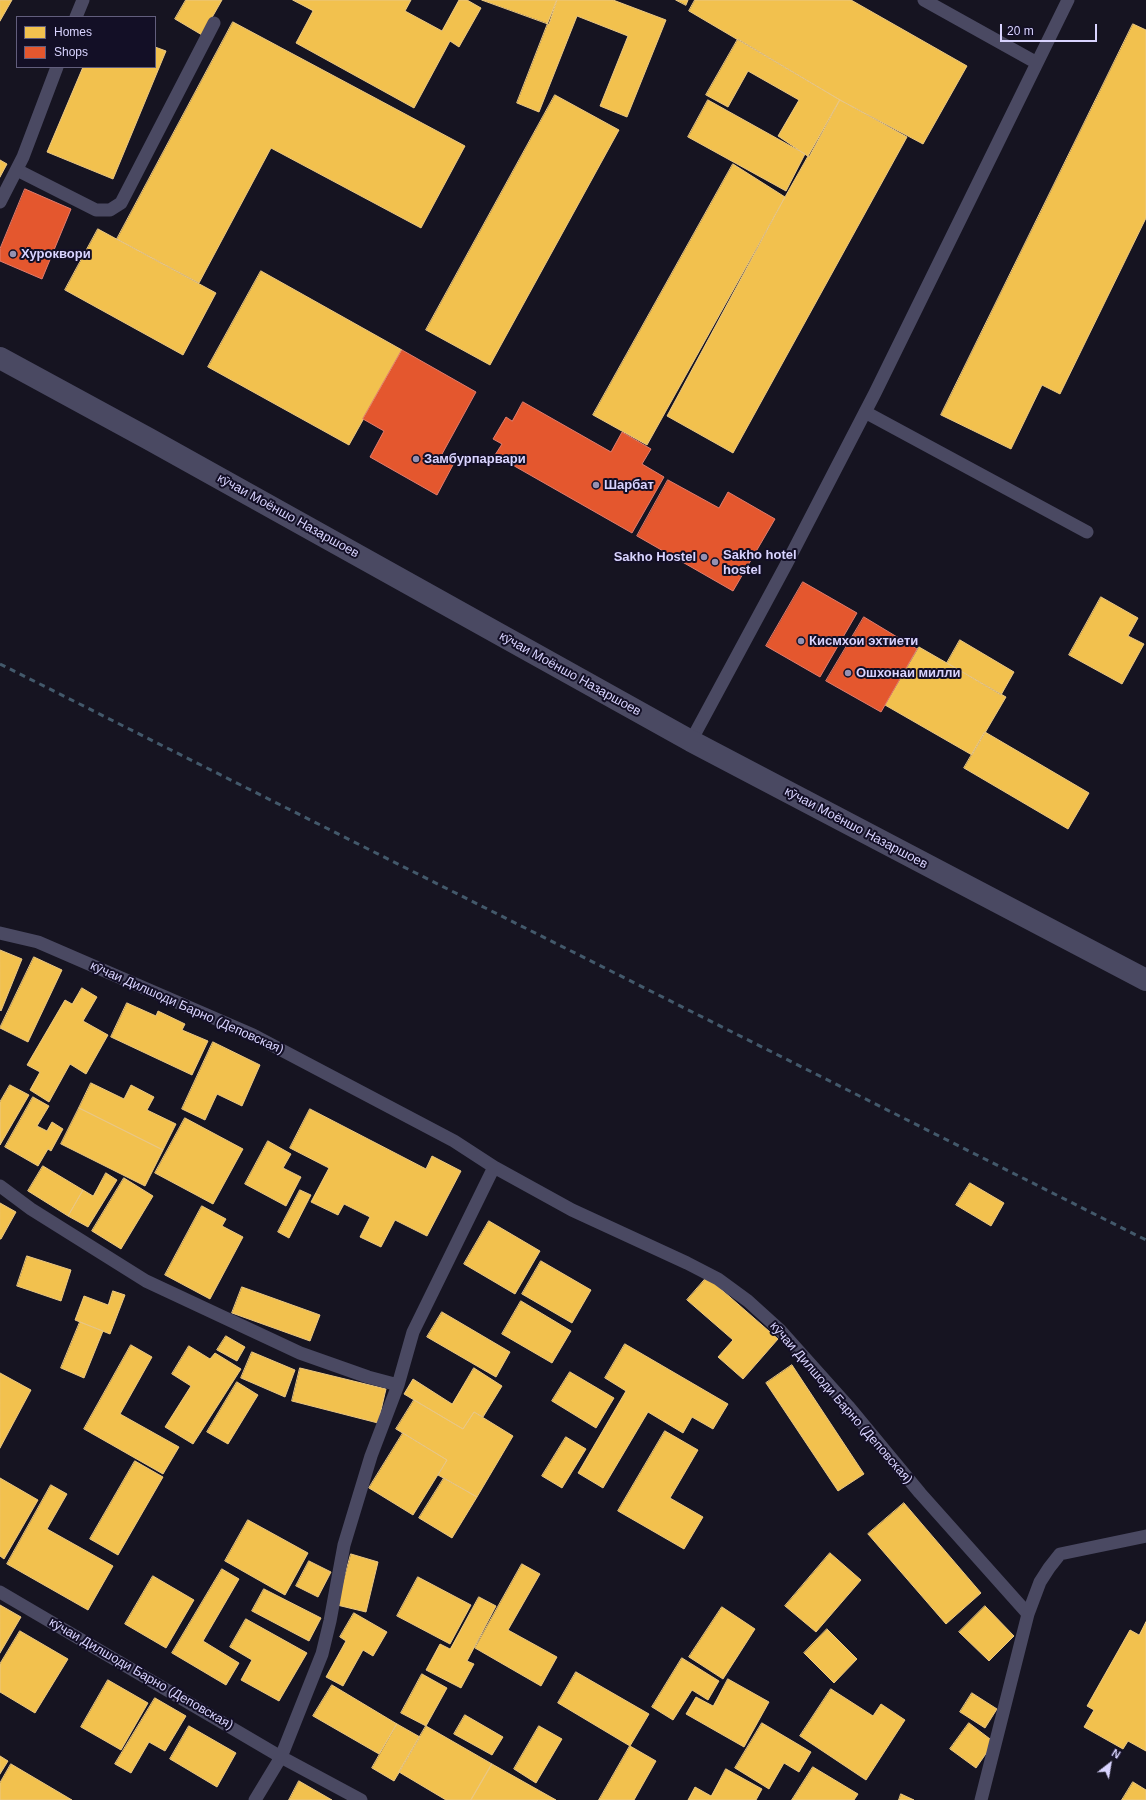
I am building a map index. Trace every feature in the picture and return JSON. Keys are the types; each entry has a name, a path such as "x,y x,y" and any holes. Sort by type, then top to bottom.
{"street":[{"name":"кӯчаи Моёншо Назаршоев","path":"0,358 149,439 691,741 1146,980"}],"lane":[{"path":"76,16 82,0"},
{"path":"924,0 1037,63"},
{"path":"691,741 787,563 865,412 1068,0"},
{"path":"17,170 96,210 110,210 121,203 214,23"},
{"path":"0,202 17,170 57,68"},
{"path":"865,412 1087,532"},
{"name":"кӯчаи Дилшоди Барно (Деповская)","path":"0,933 38,942 253,1035 454,1141 494,1167 572,1210 687,1263 718,1279 748,1301 786,1336 920,1493 1028,1614"},
{"path":"255,1800 281,1756 322,1654 330,1622 344,1544 371,1456 398,1385 413,1332 494,1167"},
{"path":"0,1186 30,1209 146,1281 300,1354 368,1377 398,1385"},
{"path":"981,1800 1028,1614 1040,1582 1060,1554 1146,1536"},
{"name":"кӯчаи Дилшоди Барно (Деповская)","path":"0,1592 281,1756 361,1800"}],"building: Homes":[{"path":"0,0 12,0 0,21"},
{"path":"186,0 222,0 202,35 175,19"},
{"path":"293,0 411,0 405,11 442,31 459,0 467,0 481,8 459,47 450,41 414,108 296,43 313,11"},
{"path":"482,0 557,0 549,24"},
{"path":"557,0 613,0 666,20 627,117 600,106 628,36 577,16 539,112 517,103"},
{"path":"676,0 688,0 686,5"},
{"path":"695,0 851,0 967,66 923,144 840,100 689,11"},
{"path":"233,22 465,146 421,228 271,148 199,283 117,239"},
{"path":"1133,24 1146,30 1146,218 1060,394 1042,385 1011,449 941,415"},
{"path":"738,39 840,100 809,157 778,136 799,100 748,71 728,107 706,95"},
{"path":"156,47 166,51 113,179 47,152 83,68 156,68"},
{"path":"555,95 619,130 490,365 426,330"},
{"path":"708,100 805,154 786,191 688,137"},
{"path":"840,100 907,137 733,453 667,416 785,197"},
{"path":"0,160 7,164 0,177"},
{"path":"733,164 785,197 647,445 593,415"},
{"path":"98,229 216,293 183,355 65,290"},
{"path":"261,271 402,350 349,445 208,367"},
{"path":"1101,597 1138,618 1128,636 1144,644 1122,684 1069,655"},
{"path":"960,640 1014,672 1001,695 947,663"},
{"path":"919,647 1006,697 972,755 885,705"},
{"path":"985,732 1089,793 1068,829 964,768"},
{"path":"0,950 22,959 1,1011 0,1010"},
{"path":"34,957 62,970 28,1042 0,1028"},
{"path":"82,988 97,997 83,1021 108,1035 86,1074 70,1064 49,1102 30,1090 40,1072 27,1065 65,1000 72,1004"},
{"path":"127,1003 156,1016 158,1011 185,1024 182,1030 208,1041 192,1075 111,1037"},
{"path":"213,1042 260,1065 242,1106 217,1094 205,1120 182,1109"},
{"path":"91,1083 124,1099 131,1085 154,1097 147,1110 176,1124 163,1150 79,1108"},
{"path":"10,1085 29,1095 0,1145 0,1102"},
{"path":"33,1097 49,1106 37,1126 47,1131 52,1122 63,1129 51,1151 48,1149 38,1166 5,1147"},
{"path":"79,1108 163,1150 145,1186 61,1144"},
{"path":"310,1109 426,1169 432,1156 461,1171 427,1236 395,1220 381,1247 360,1237 370,1217 344,1204 338,1215 311,1202 329,1168 290,1148"},
{"path":"185,1118 243,1149 213,1204 155,1173"},
{"path":"268,1141 291,1154 283,1168 301,1177 286,1206 245,1184"},
{"path":"43,1166 83,1190 68,1216 28,1191"},
{"path":"106,1173 117,1180 88,1227 68,1216 83,1190 93,1196"},
{"path":"124,1178 153,1196 121,1249 92,1231"},
{"path":"970,1183 1004,1203 991,1226 956,1205"},
{"path":"300,1190 311,1195 289,1238 278,1232"},
{"path":"0,1203 16,1212 1,1239 0,1239"},
{"path":"202,1206 226,1219 222,1226 243,1237 210,1299 165,1275"},
{"path":"489,1221 540,1251 515,1294 464,1264"},
{"path":"27,1256 71,1270 61,1301 17,1286"},
{"path":"541,1261 591,1290 572,1323 522,1294"},
{"path":"707,1277 778,1339 743,1379 718,1357 733,1340 687,1300"},
{"path":"242,1287 320,1315 310,1341 232,1313"},
{"path":"113,1291 125,1295 110,1334 75,1320 84,1296 108,1305"},
{"path":"521,1301 571,1331 552,1363 502,1334"},
{"path":"442,1312 510,1352 496,1377 427,1337"},
{"path":"80,1322 103,1331 84,1378 61,1368"},
{"path":"226,1336 245,1347 237,1361 217,1350"},
{"path":"625,1344 728,1404 713,1429 692,1417 683,1433 648,1412 603,1488 578,1473 626,1391 605,1378"},
{"path":"131,1345 152,1357 120,1414 179,1447 163,1474 84,1429"},
{"path":"189,1346 210,1359 215,1353 241,1369 193,1444 165,1427 191,1386 172,1374"},
{"path":"252,1352 295,1370 285,1397 241,1378"},
{"path":"792,1365 864,1474 838,1491 766,1383"},
{"path":"300,1368 386,1389 378,1423 292,1401"},
{"path":"474,1368 502,1386 483,1417 474,1412 463,1429 404,1394 413,1379 452,1404"},
{"path":"570,1372 614,1398 596,1428 552,1401"},
{"path":"0,1373 31,1390 0,1448"},
{"path":"237,1382 258,1395 228,1444 207,1432"},
{"path":"414,1400 463,1429 474,1412 513,1436 477,1497 438,1475 447,1460 396,1429"},
{"path":"665,1431 698,1450 670,1498 703,1517 684,1549 618,1511"},
{"path":"403,1433 447,1460 413,1515 369,1488"},
{"path":"566,1437 586,1449 562,1488 542,1476"},
{"path":"135,1461 163,1477 118,1555 90,1539"},
{"path":"0,1478 38,1500 4,1559 0,1556"},
{"path":"444,1478 477,1497 452,1538 419,1518"},
{"path":"51,1485 67,1494 47,1529 113,1566 88,1610 7,1564"},
{"path":"904,1503 981,1593 946,1624 868,1534"},
{"path":"248,1520 308,1553 285,1595 225,1561"},
{"path":"830,1553 861,1580 816,1632 785,1606"},
{"path":"351,1554 378,1562 366,1612 337,1605"},
{"path":"309,1561 331,1572 318,1597 296,1586"},
{"path":"522,1564 540,1574 508,1630 557,1657 541,1686 475,1648"},
{"path":"222,1569 239,1579 203,1641 239,1663 226,1685 172,1653"},
{"path":"153,1576 194,1600 166,1648 125,1624"},
{"path":"418,1577 471,1605 450,1644 397,1616"},
{"path":"264,1589 321,1618 309,1641 252,1611"},
{"path":"479,1597 496,1606 467,1661 474,1664 461,1688 426,1670 440,1644 450,1649"},
{"path":"0,1605 21,1617 0,1653"},
{"path":"985,1606 1014,1636 989,1661 959,1632"},
{"path":"722,1607 755,1629 723,1679 689,1657"},
{"path":"354,1613 387,1632 373,1656 363,1650 343,1686 326,1677 346,1641 340,1637"},
{"path":"246,1619 307,1653 279,1701 241,1680 252,1660 230,1647"},
{"path":"1146,1622 1146,1751 1128,1741 1123,1749 1084,1727 1094,1710 1087,1706 1130,1630 1139,1635"},
{"path":"827,1629 857,1659 834,1683 804,1653"},
{"path":"20,1631 68,1659 35,1713 0,1692 0,1664"},
{"path":"682,1658 719,1681 708,1700 692,1690 673,1720 652,1707"},
{"path":"576,1672 649,1714 630,1746 558,1703"},
{"path":"422,1674 447,1688 426,1726 401,1713"},
{"path":"728,1679 769,1702 744,1747 686,1714 696,1697 713,1706"},
{"path":"108,1680 148,1703 121,1750 81,1727"},
{"path":"332,1685 397,1724 379,1754 313,1716"},
{"path":"831,1689 873,1716 881,1704 905,1720 866,1780 800,1736"},
{"path":"972,1693 997,1709 985,1728 960,1712"},
{"path":"155,1698 186,1716 165,1751 149,1742 131,1773 115,1764"},
{"path":"465,1715 503,1737 492,1755 454,1734"},
{"path":"762,1723 811,1752 799,1772 784,1763 769,1789 735,1768"},
{"path":"969,1723 994,1742 976,1768 950,1749"},
{"path":"397,1724 420,1737 394,1781 372,1768"},
{"path":"189,1726 236,1753 217,1787 170,1759"},
{"path":"426,1726 492,1764 471,1800 446,1800 399,1772"},
{"path":"539,1726 562,1739 536,1783 514,1769"},
{"path":"630,1746 656,1761 634,1800 599,1800"},
{"path":"0,1756 8,1761 0,1774"},
{"path":"11,1764 72,1800 0,1800 0,1783"},
{"path":"492,1764 556,1800 471,1800"},
{"path":"813,1767 858,1794 854,1800 792,1800"},
{"path":"726,1769 762,1789 756,1800 688,1800 695,1787 711,1796"},
{"path":"299,1781 332,1800 289,1800"},
{"path":"1133,1782 1146,1790 1146,1800 1122,1800"},
{"path":"901,1794 914,1800 899,1800"}],"building: Shops":[{"path":"25,189 71,209 42,279 0,261 0,249"},
{"path":"402,350 476,392 441,456 454,463 437,495 370,457 384,431 363,419"},
{"path":"523,402 611,452 622,432 651,449 642,464 664,477 632,533 495,455 502,444 493,439 506,417 512,421"},
{"path":"668,480 719,508 728,492 775,519 733,591 637,536"},
{"path":"803,582 857,613 820,677 766,646"},
{"path":"864,617 917,649 881,712 826,681"}],"railway":[{"path":"0,664 1146,1240"}],"place":[{"name":"Хуроквори","path":"13,254"},
{"name":"Замбурпарвари","path":"416,459"},
{"name":"Шарбат","path":"596,485"},
{"name":"Sakho Hostel","path":"704,557"},
{"name":"Sakho hotel hostel","path":"715,562"},
{"name":"Кисмхои эхтиети","path":"801,641"},
{"name":"Ошхонаи милли","path":"848,673"}]}
